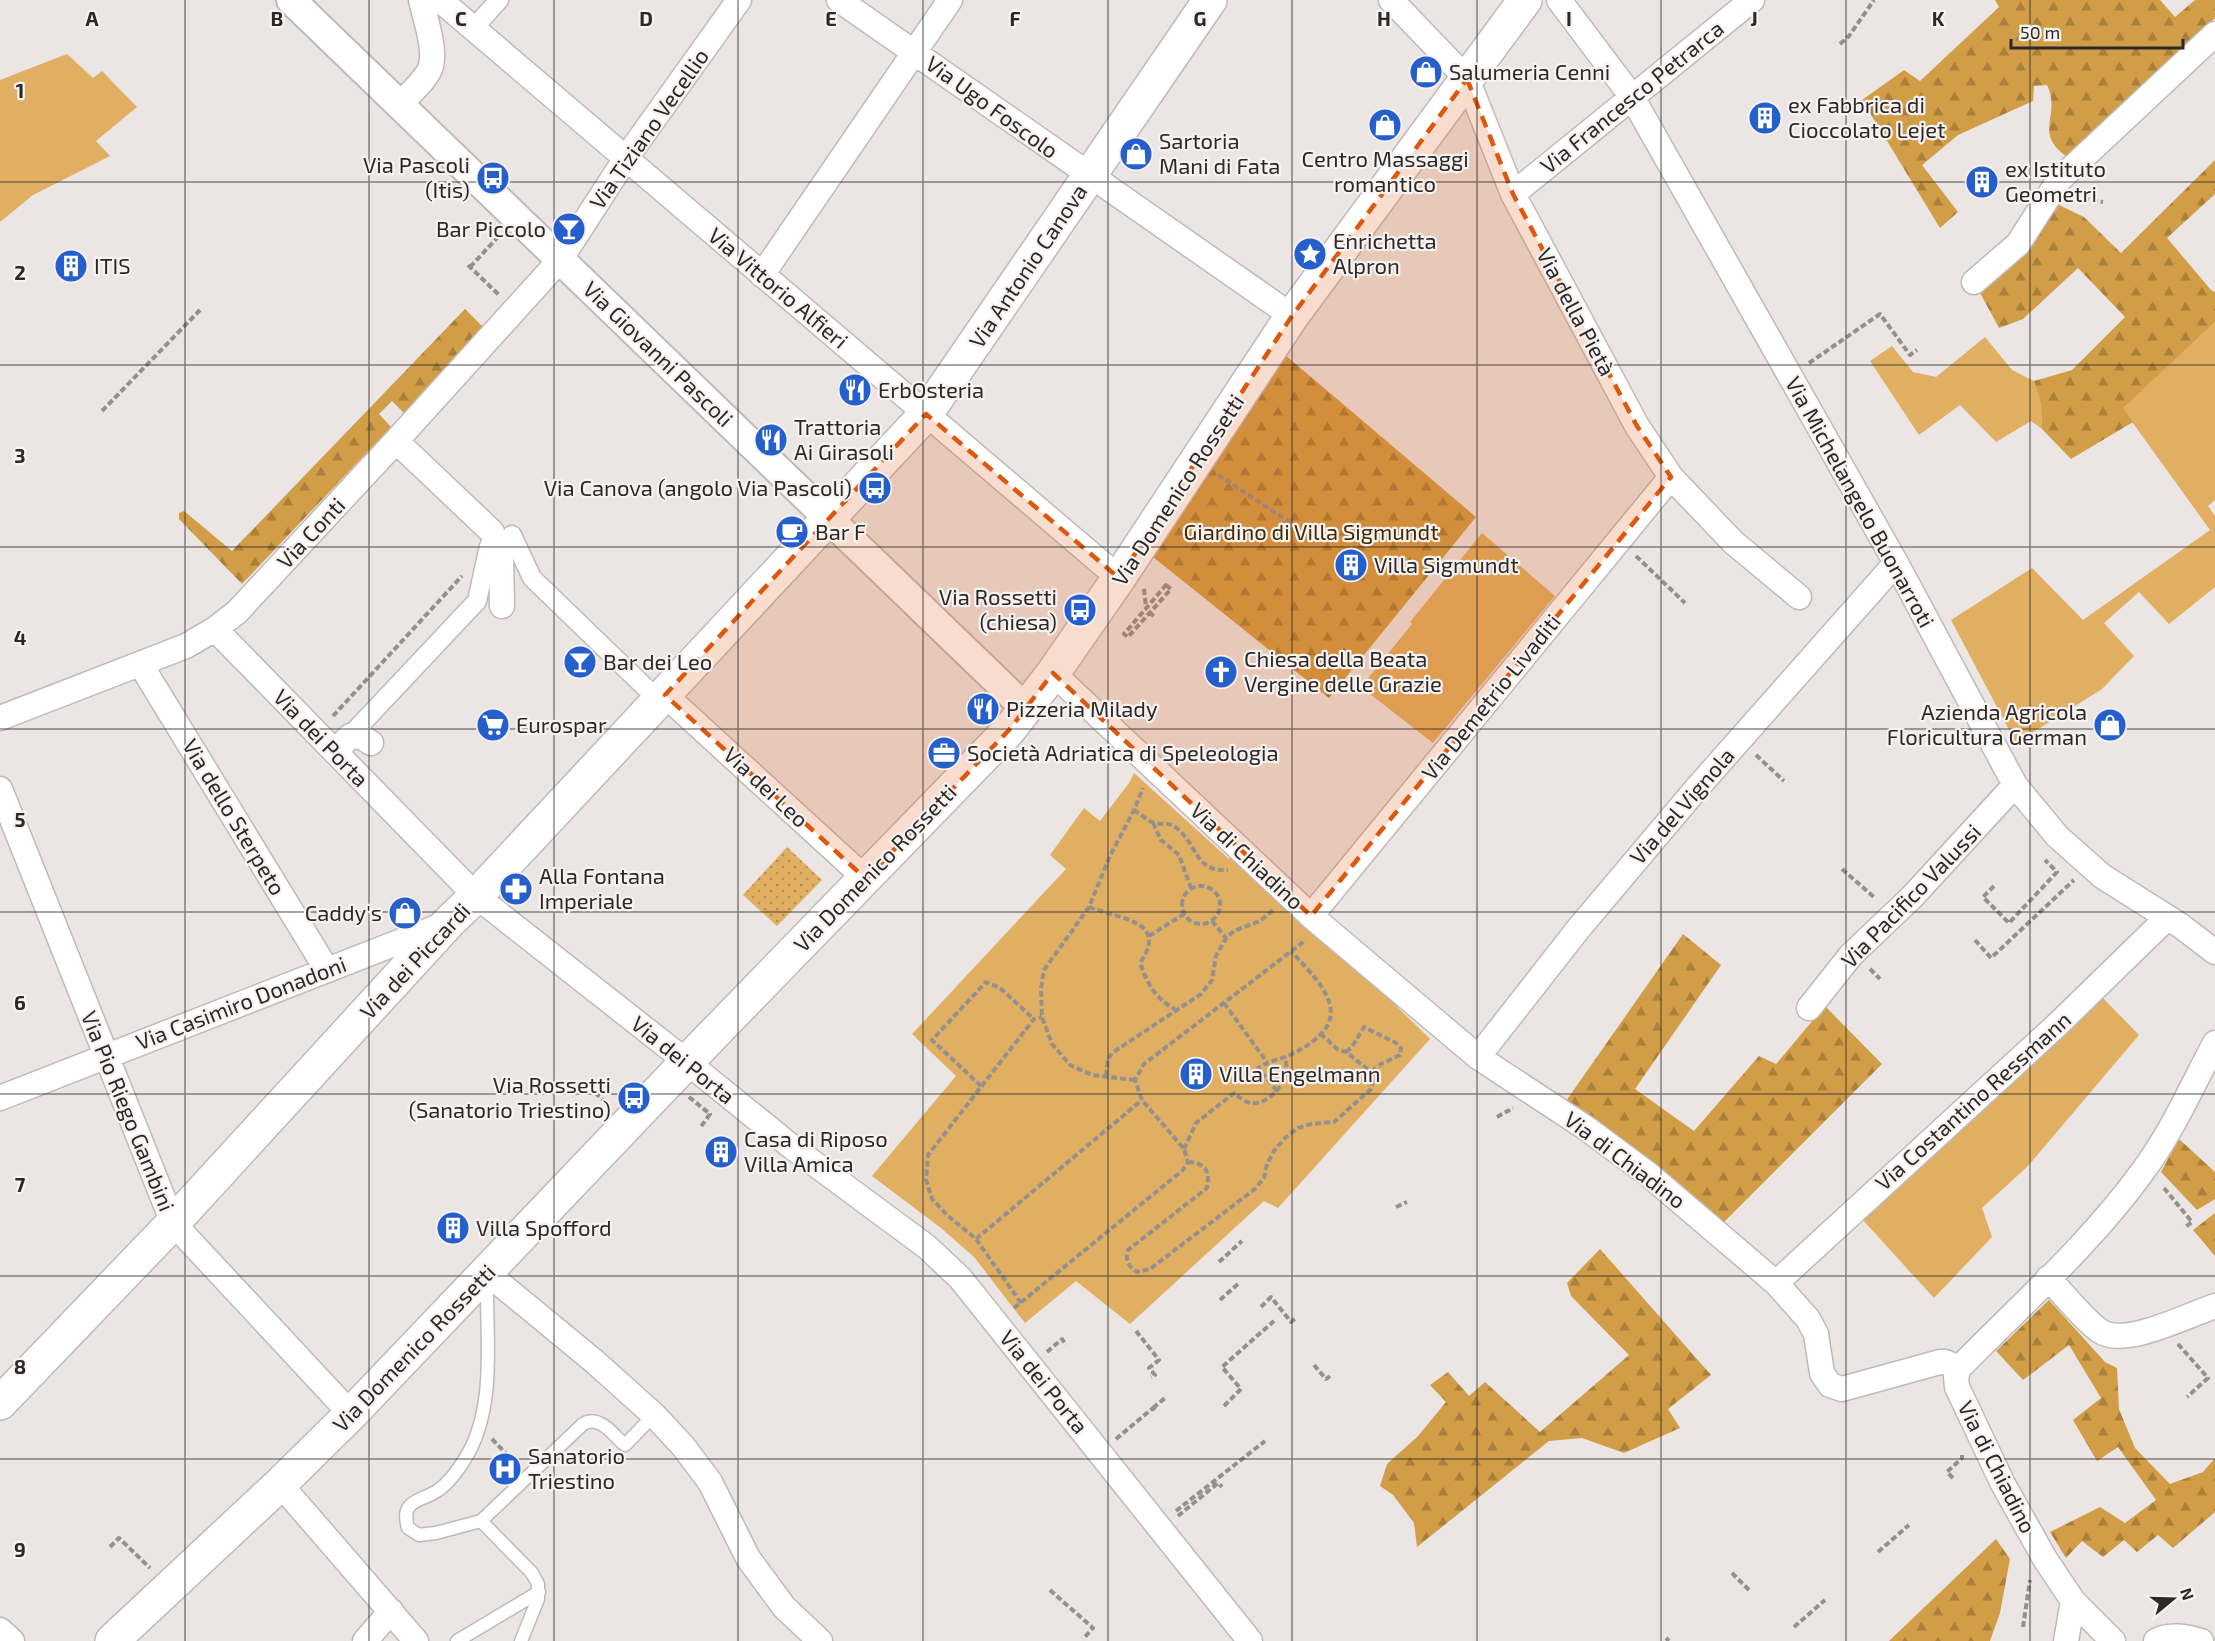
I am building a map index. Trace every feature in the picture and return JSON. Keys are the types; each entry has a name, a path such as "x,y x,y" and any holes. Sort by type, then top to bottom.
{"main road":[{"name":"Via Antonio Canova","path":"829,519 926,414 1210,0"},
{"name":"Via Domenico Rossetti","path":"112,1641 280,1484 351,1414 687,1062 1009,730 1053,673 1119,578 1292,316 1525,0"},
{"name":"Via dei Piccardi","path":"0,1402 173,1223 448,922 476,896 657,693 829,519"}],"street":[{"name":"Via Giovanni Pascoli","path":"291,0 1026,709"},
{"path":"399,105 424,77 432,58 421,0"},
{"name":"Via Vittorio Alfieri","path":"440,0 1119,578"},
{"path":"480,21 499,0"},
{"name":"Via Tiziano Vecellio","path":"560,260 626,158 739,0"},
{"name":"Via Ugo Foscolo","path":"839,0 1292,316"},
{"path":"762,274 950,0"},
{"name":"Via della Pietà","path":"1391,0 1467,79 1513,194 1637,426 1671,477 1733,542 1799,597"},
{"name":"Via Michelangelo Buonarroti","path":"1559,0 1632,97 1896,563 2014,785 2062,841 2102,876 2181,926 2215,952"},
{"name":"Via Francesco Petrarca","path":"1513,194 1752,0"},
{"path":"1974,282 2018,244 2060,180 2215,34"},
{"name":"Via Conti","path":"0,718 141,665 186,646 215,630 237,612 560,260"},
{"path":"396,441 492,532 501,554 502,606"},
{"name":"Via Demetrio Livaditi","path":"1310,926 1671,477"},
{"name":"Via dei Leo","path":"512,535 532,578 866,879"},
{"path":"352,744 477,601 489,546"},
{"name":"Via del Vignola","path":"1478,1057 1578,928 1896,563"},
{"name":"Via dei Porta","path":"215,630 352,744 476,896 792,1147 927,1247 960,1278 1250,1641"},
{"name":"Via dello Sterpeto","path":"141,665 327,970"},
{"name":"Via di Chiadino","path":"1053,673 1310,926 1478,1057 1586,1128 1647,1174 1776,1282 1808,1319 1816,1334 1821,1367 1830,1385 1842,1389 1940,1362 1959,1368 1956,1377 1957,1387 2003,1484 2045,1559 2073,1601 2113,1641"},
{"name":"Via Pacifico Valussi","path":"1809,1008 1851,956 1912,897 2014,785"},
{"name":"Via Pio Riego Gambini","path":"0,789 173,1223 351,1414"},
{"name":"Via Costantino Ressmann","path":"1776,1282 2057,1025 2167,918"},
{"name":"Via Casimiro Donadoni","path":"0,1098 448,922"},
{"path":"1959,1368 2098,1226 2144,1170 2168,1132 2215,1043"},
{"path":"488,1273 596,1362 654,1415 683,1446 710,1482 748,1558 784,1607 820,1641"},
{"path":"2048,1278 2101,1332 2116,1338 2146,1332 2215,1306"},
{"path":"280,1484 416,1641"},
{"path":"2066,1641 2073,1601"},
{"path":"365,1641 391,1611"},
{"path":"0,1630 12,1641"},
{"path":"2156,1641 2176,1636 2201,1641"}],"lane":[{"path":"488,1273 484,1412 480,1427 457,1471 438,1491 410,1504 405,1516 408,1528 419,1534 436,1533 481,1521 587,1422 600,1422 625,1445 654,1415"},
{"path":"481,1521 532,1574 538,1584 538,1599 521,1641"},
{"path":"457,1641 539,1592"}],"path":[{"path":"1840,44 1850,36 1874,0"},
{"path":"500,297 470,266 502,232"},
{"path":"102,411 200,310"},
{"path":"1808,364 1880,314 1910,355 1917,350"},
{"path":"1210,469 1320,542"},
{"path":"327,723 489,546"},
{"path":"1641,561 1685,603"},
{"path":"1166,585 1171,589 1149,612 1128,637 1124,634 1166,585"},
{"path":"1149,612 1155,617"},
{"path":"1740,740 1784,781"},
{"path":"1135,1080 1092,1075 1070,1065 1052,1044 1042,1017 1041,989 1044,970 1089,907 1145,782"},
{"path":"1134,810 1152,823 1161,840 1179,855 1191,888"},
{"path":"1152,823 1168,822 1181,831 1196,855 1208,867 1221,870 1238,869"},
{"path":"1994,886 1983,897 2009,922 2057,872 2044,858 2062,841"},
{"path":"1975,940 1991,958 2090,865"},
{"path":"1842,869 1874,899"},
{"path":"1207,887 1216,892 1221,902 1219,913 1212,921 1203,924 1192,922 1184,914 1182,907 1184,896 1191,888 1207,887"},
{"path":"1106,1076 1108,1059 1112,1053 1201,994 1212,980 1216,956 1226,938 1241,928 1260,921 1278,906"},
{"path":"1089,907 1108,915 1138,922 1149,936 1149,949 1140,963 1153,993 1176,1010"},
{"path":"1149,936 1184,914"},
{"path":"1212,921 1226,938"},
{"path":"1013,1309 1184,1170 1188,1162 1184,1149 1142,1100 1135,1080 1144,1064 1291,951 1310,926"},
{"path":"1277,1091 1258,1068 1306,1046 1322,1035 1331,1022 1330,1004 1321,984 1291,951"},
{"path":"981,1086 932,1040 986,981 1000,988 1034,1019"},
{"path":"1224,1003 1267,1062"},
{"path":"1021,1303 976,1239 932,1199 926,1180 928,1155 1034,1019 1042,1017"},
{"path":"1346,1052 1352,1047 1364,1027 1396,1043 1401,1048 1400,1055 1381,1064 1371,1072"},
{"path":"1322,1035 1337,1049 1346,1052 1371,1072"},
{"path":"1184,1149 1196,1123 1234,1093 1242,1100 1260,1103 1277,1091 1283,1083 1287,1070 1286,1057"},
{"path":"1188,1162 1198,1163 1206,1168 1209,1177 1207,1188 1128,1250 1126,1257 1130,1267 1137,1272 1150,1269 1255,1189 1264,1178 1267,1164 1274,1151 1298,1128 1311,1124 1334,1122 1371,1089 1371,1072"},
{"path":"588,1087 614,1110"},
{"path":"689,1097 710,1114 700,1128"},
{"path":"976,1239 1142,1100"},
{"path":"2164,1188 2192,1222 2184,1228"},
{"path":"1396,1207 1407,1202"},
{"path":"1220,1262 1242,1241"},
{"path":"1220,1300 1239,1283"},
{"path":"1261,1306 1271,1297 1291,1322 1298,1317"},
{"path":"1224,1406 1242,1389 1222,1367 1274,1321"},
{"path":"1136,1331 1159,1360 1149,1368 1155,1375 1151,1377"},
{"path":"1052,1349 1062,1339 1066,1345"},
{"path":"2175,1341 2208,1378 2187,1397"},
{"path":"1314,1365 1326,1379 1330,1376"},
{"path":"1111,1444 1155,1410 1165,1398"},
{"path":"480,1427 528,1476"},
{"path":"1174,1513 1264,1441"},
{"path":"1953,1478 1947,1472 1954,1466"},
{"path":"1173,1520 1218,1483 1222,1487"},
{"path":"1878,1552 1909,1525"},
{"path":"110,1547 119,1538 154,1571"},
{"path":"2023,1627 2031,1573 2045,1559"},
{"path":"1732,1573 1750,1590"},
{"path":"1050,1590 1094,1628 1083,1639"},
{"path":"1794,1626 1825,1600"}],"highlighted area":[{"path":"1467,79 1513,194 1637,426 1671,477 1311,916 1053,673 1009,730 866,879 665,695 926,414 1119,578 1292,316"}],"shaded area":[{"path":"67,54 93,78 102,71 137,107 96,141 110,156 33,195 0,222 0,80"},
{"path":"2215,322 2215,500 2208,506 2215,516 2215,587 2169,624 2139,592 2104,623 2134,656 2102,689 2016,743 1951,620 2032,568 2083,620 2210,530 2122,408"},
{"path":"1985,337 2012,370 2034,381 2041,405 2042,429 2031,421 1996,442 1960,405 1919,435 1870,361 1892,346 1913,372 1936,377"},
{"path":"1482,533 1555,596 1433,743 1361,687"},
{"path":"1134,773 1229,859 1237,850 1430,1039 1278,1208 1264,1201 1130,1324 1076,1281 1025,1323 974,1257 941,1228 872,1176 956,1076 912,1034 1066,869 1050,855 1084,808 1100,821"},
{"path":"787,847 822,880 777,926 743,895"},
{"path":"2100,995 2139,1035 2028,1166 1982,1208 1992,1237 1934,1298 1861,1218"}],"green space":[{"path":"1995,0 2160,0 2175,17 2195,0 2215,0 2215,18 2067,157 2051,140 2049,131 2052,106 2047,85 2034,86 2033,101 1958,135 1922,165 1958,212 1940,228 1862,100 1904,70 1920,81 1999,7"},
{"path":"2215,160 2215,194 2167,238 2215,292 2215,322 2123,408 2133,422 2071,459 2042,429 2041,405 2034,381 2072,370 2125,317 2078,268 2023,319 1999,328 1979,291 2029,250 2059,205 2084,217 2121,253"},
{"path":"465,309 484,328 404,413 392,401 379,414 391,427 242,584 179,519 179,513 184,511 232,551"},
{"name":"Giardino di Villa Sigmundt","path":"1284,354 1476,517 1329,698 1153,557"},
{"path":"1683,934 1721,965 1635,1089 1694,1131 1759,1056 1776,1064 1825,1006 1882,1064 1724,1222 1566,1101"},
{"path":"2179,1139 2215,1172 2215,1199 2197,1210 2161,1172"},
{"path":"2215,1213 2215,1256 2193,1230"},
{"path":"1600,1249 1711,1375 1668,1409 1680,1428 1624,1453 1582,1438 1549,1441 1417,1547 1414,1523 1393,1495 1380,1486 1387,1464 1418,1436 1446,1402 1430,1385 1448,1372 1469,1396 1485,1382 1540,1432 1629,1355 1571,1296 1567,1283"},
{"path":"2049,1300 2105,1362 2117,1368 2119,1409 2135,1448 2170,1484 2203,1472 2215,1458 2215,1512 2173,1548 2158,1535 2137,1552 2124,1540 2103,1557 2082,1541 2066,1558 2050,1532 2100,1507 2125,1523 2156,1500 2118,1447 2097,1461 2073,1420 2101,1398 2069,1345 2023,1380 1996,1351"},
{"path":"1996,1539 2010,1559 2000,1613 1990,1641 1889,1641"}],"place":[{"name":"Salumeria Cenni","path":"1426,72"},
{"name":"ex Fabbrica di Cioccolato Lejet","path":"1765,118"},
{"name":"Centro Massaggi romantico","path":"1385,125"},
{"name":"Sartoria Mani di Fata","path":"1136,154"},
{"name":"Via Pascoli (Itis)","path":"493,178"},
{"name":"ex Istituto Geometri","path":"1982,182"},
{"name":"Bar Piccolo","path":"569,229"},
{"name":"Enrichetta Alpron","path":"1310,254"},
{"name":"ITIS","path":"71,266"},
{"name":"ErbOsteria","path":"855,390"},
{"name":"Trattoria Ai Girasoli","path":"771,440"},
{"name":"Via Canova (angolo Via Pascoli)","path":"875,488"},
{"name":"Bar F","path":"792,532"},
{"name":"Villa Sigmundt","path":"1351,565"},
{"name":"Via Rossetti (chiesa)","path":"1080,610"},
{"name":"Bar dei Leo","path":"580,662"},
{"name":"Chiesa della Beata Vergine delle Grazie","path":"1221,672"},
{"name":"Pizzeria Milady","path":"983,709"},
{"name":"Eurospar","path":"493,725"},
{"name":"Azienda Agricola Floricultura German","path":"2110,725"},
{"name":"Società Adriatica di Speleologia","path":"944,753"},
{"name":"Alla Fontana Imperiale","path":"516,889"},
{"name":"Caddy's","path":"405,913"},
{"name":"Villa Engelmann","path":"1196,1074"},
{"name":"Via Rossetti (Sanatorio Triestino)","path":"634,1098"},
{"name":"Casa di Riposo Villa Amica","path":"721,1152"},
{"name":"Villa Spofford","path":"453,1228"},
{"name":"Sanatorio Triestino","path":"505,1469"}]}
